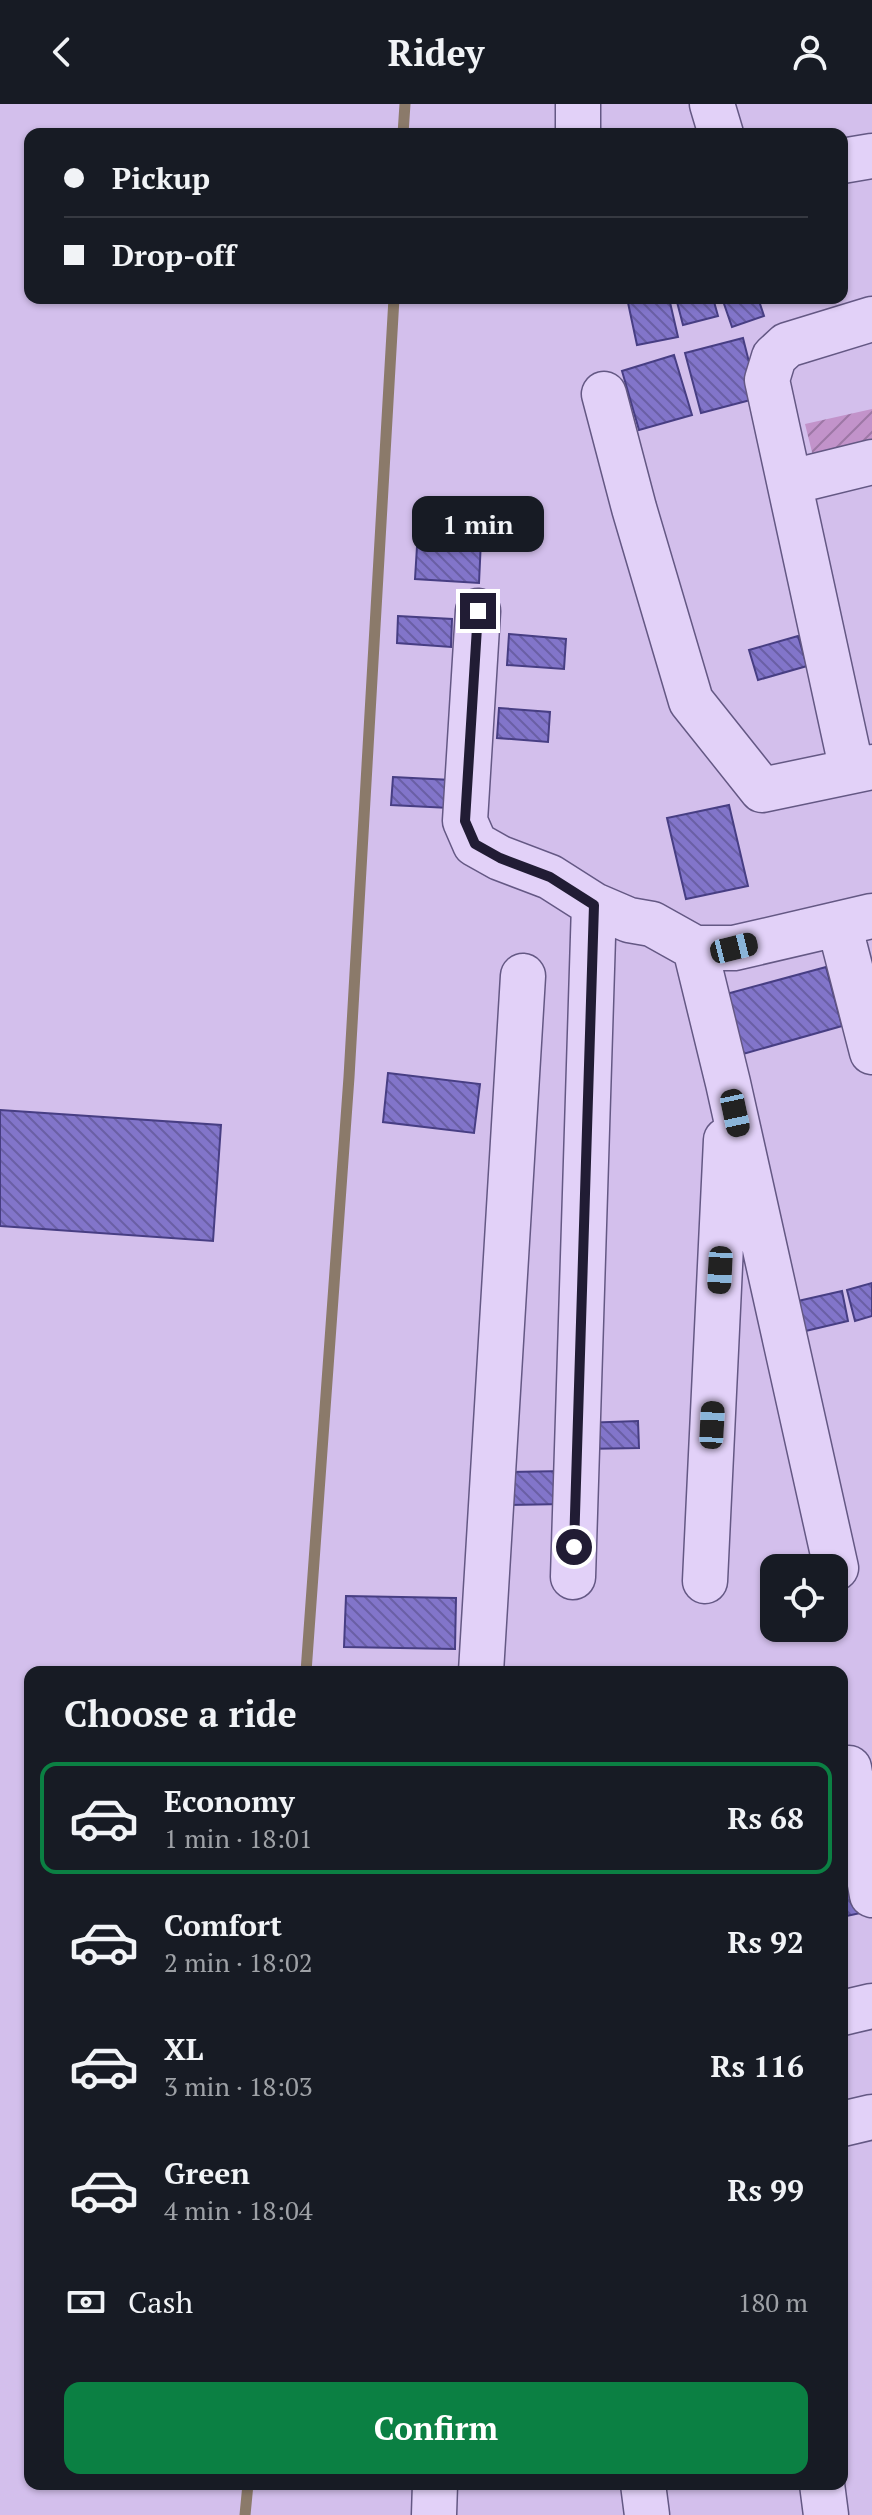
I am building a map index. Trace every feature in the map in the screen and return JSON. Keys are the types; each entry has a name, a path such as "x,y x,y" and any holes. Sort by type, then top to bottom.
{"street":[{"path":"578,104 578,128"},
{"path":"712,104 719,128"},
{"path":"848,160 872,156"},
{"path":"604,394 691,701 762,790 862,769 767,380 774,357 787,345 872,319"},
{"path":"791,482 872,462"},
{"path":"478,611 465,821 475,844 500,858 550,877 594,905 629,920 652,924 695,948 734,948 855,920 872,1052"},
{"path":"573,1577 594,905"},
{"path":"695,948 833,1554"},
{"path":"481,1666 523,976"},
{"path":"705,1581 728,1083"},
{"path":"854,1767 872,1895"},
{"path":"848,2012 872,2006"},
{"path":"848,2123 872,2117"},
{"path":"434,2515 435,2490"},
{"path":"644,2490 647,2515"},
{"path":"823,2490 826,2515"}],"shaded area":[{"path":"872,409 872,482 813,456 805,424"}],"building":[{"path":"628,304 670,304 678,337 637,345"},
{"path":"678,304 715,304 718,316 683,325"},
{"path":"724,304 760,304 764,316 732,327"},
{"path":"743,338 758,398 701,413 685,353"},
{"path":"674,355 692,415 639,430 622,371"},
{"path":"419,514 482,518 479,583 415,579"},
{"path":"398,616 452,619 451,647 397,643"},
{"path":"509,634 566,639 564,669 507,665"},
{"path":"798,636 807,666 758,680 749,650"},
{"path":"499,708 550,712 548,742 497,738"},
{"path":"393,777 451,780 449,808 391,805"},
{"path":"729,805 748,886 686,899 667,818"},
{"path":"826,967 842,1026 736,1056 719,996"},
{"path":"388,1073 480,1084 474,1133 383,1122"},
{"path":"0,1110 221,1125 213,1241 0,1226"},
{"path":"872,1283 872,1316 855,1321 847,1290"},
{"path":"842,1291 848,1321 797,1333 789,1303"},
{"path":"638,1421 639,1448 583,1449 582,1423"},
{"path":"564,1471 565,1504 506,1505 505,1472"},
{"path":"346,1596 456,1598 455,1649 344,1647"},
{"path":"852,1858 865,1912 848,1916 848,1859"}],"waterway":[{"path":"403,128 405,104"},
{"path":"306,1666 349,1077 394,304"},
{"path":"245,2515 247,2490"}],"route":[{"path":"478,611 465,821 475,844 500,858 550,877 594,905 574,1547"}]}
